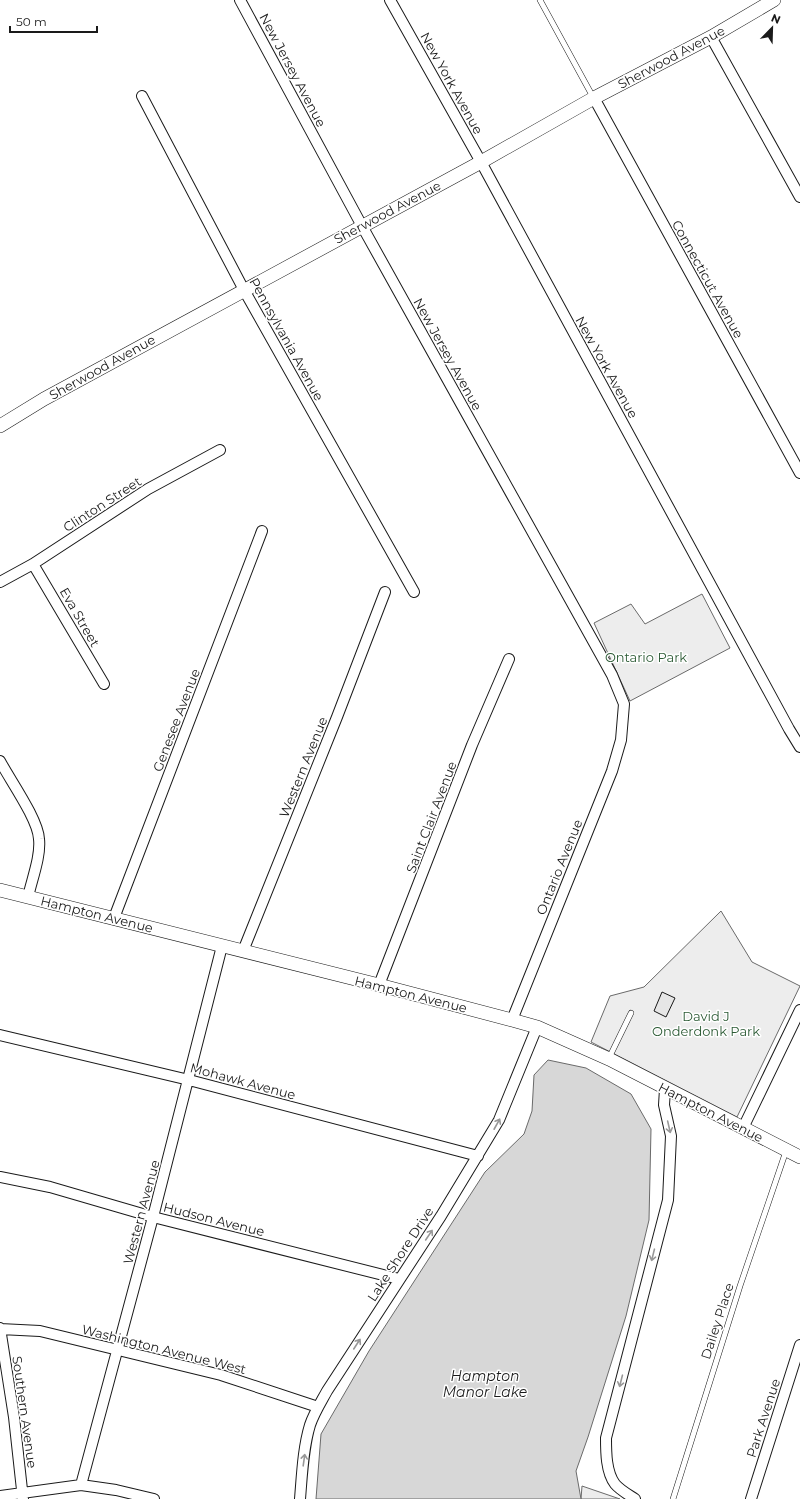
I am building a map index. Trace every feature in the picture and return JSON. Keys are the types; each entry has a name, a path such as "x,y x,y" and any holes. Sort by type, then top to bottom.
{"street":[{"name":"New Jersey Avenue","path":"240,0 362,226 612,675 624,704 623,723"},
{"name":"New York Avenue","path":"390,0 481,162 800,747"},
{"name":"Sherwood Avenue","path":"0,426 44,399 481,162 594,98 711,37 774,0"},
{"path":"711,37 800,197"},
{"name":"Pennsylvania Avenue","path":"142,96 244,290 414,592"},
{"name":"Connecticut Avenue","path":"594,98 800,473"},
{"name":"Clinton Street","path":"0,582 34,564 148,489 220,450"},
{"name":"Genesee Avenue","path":"114,918 262,531"},
{"name":"Eva Street","path":"34,564 104,684"},
{"name":"Western Avenue","path":"243,951 340,710 384,592"},
{"name":"Saint Clair Avenue","path":"379,985 472,745 509,659"},
{"name":"Ontario Avenue","path":"512,1020 612,771 621,740 623,723"},
{"path":"0,761 36,824 39,838 38,852 28,897"},
{"name":"Hampton Avenue","path":"0,890 379,985 537,1027 609,1059 800,1157"},
{"name":"Western Avenue","path":"81,1485 154,1218 222,946"},
{"path":"743,1128 800,1010"},
{"name":"Lake Shore Drive","path":"300,1499 310,1425 318,1407 441,1216 499,1120 537,1027"},
{"name":"Mohawk Avenue","path":"0,1035 189,1080 478,1156"},
{"path":"636,1499 615,1484 609,1472 606,1438 668,1200 671,1136 664,1105 666,1089"},
{"name":"Hudson Avenue","path":"0,1177 50,1187 154,1218 399,1280"},
{"name":"Washington Avenue West","path":"0,1328 40,1331 221,1375 318,1407"},
{"name":"Southern Avenue","path":"0,1328 14,1417 23,1496"},
{"name":"Park Avenue","path":"751,1499 799,1352"},
{"path":"0,1496 23,1496 81,1485 116,1490 154,1499"}],"lane":[{"path":"540,0 594,98"},
{"path":"609,1059 631,1013"},
{"name":"Dailey Place","path":"673,1499 740,1286 786,1151"}],"shaded area":[{"name":"Ontario Park","path":"702,594 730,648 630,701 594,623 631,604 645,624"},
{"name":"David J Onderdonk Park","path":"721,911 752,962 800,986 737,1117 591,1042 610,996 644,987"},
{"path":"582,1486 620,1499 581,1499"}],"water":[{"name":"Hampton Manor Lake","path":"548,1060 586,1068 631,1094 651,1129 649,1220 626,1316 576,1471 581,1499 316,1499 321,1434 369,1351 485,1172 524,1134 532,1111 534,1075"}],"building":[{"path":"662,992 675,998 666,1017 654,1011"}]}
